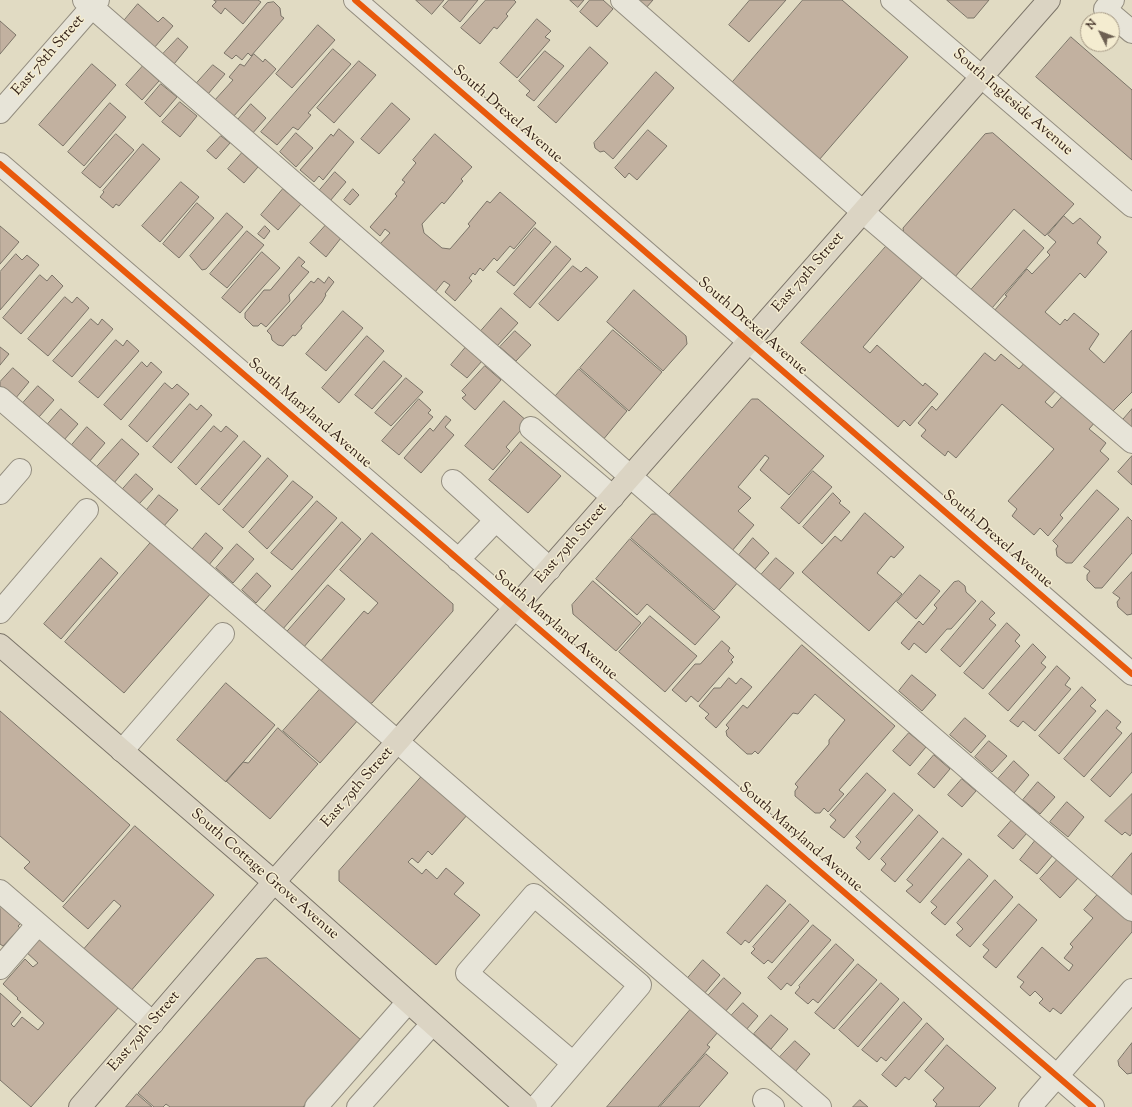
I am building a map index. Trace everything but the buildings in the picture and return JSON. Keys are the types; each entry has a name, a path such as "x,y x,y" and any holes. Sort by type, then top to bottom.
{"main road":[{"name":"East 79th Street","path":"80,1107 274,882 1049,0"},
{"name":"South Cottage Grove Avenue","path":"0,645 274,882 526,1107"}],"street":[{"name":"South Drexel Avenue","path":"354,0 1132,674"},
{"path":"622,0 863,212 1132,442"},
{"name":"South Ingleside Avenue","path":"892,0 1132,206"},
{"path":"1113,0 1105,9 1132,32"},
{"path":"91,2 631,477 1132,910"},
{"name":"East 78th Street","path":"0,112 91,2"},
{"name":"South Maryland Avenue","path":"0,164 1093,1107"},
{"path":"0,398 397,743 820,1107"},
{"path":"531,428 613,497"},
{"path":"0,493 20,470"},
{"path":"453,480 550,569"},
{"path":"0,612 87,510"},
{"path":"458,560 496,520"},
{"path":"122,751 223,634"},
{"path":"0,891 153,1023"},
{"path":"536,1107 573,1064 640,985 534,895 467,973 573,1064"},
{"path":"0,968 38,924"},
{"path":"1030,1107 1132,990"},
{"path":"316,1107 408,1002"},
{"path":"358,1107 432,1024"}],"cycle path":[{"path":"355,0 1132,674"},
{"path":"0,164 1093,1107"}]}
